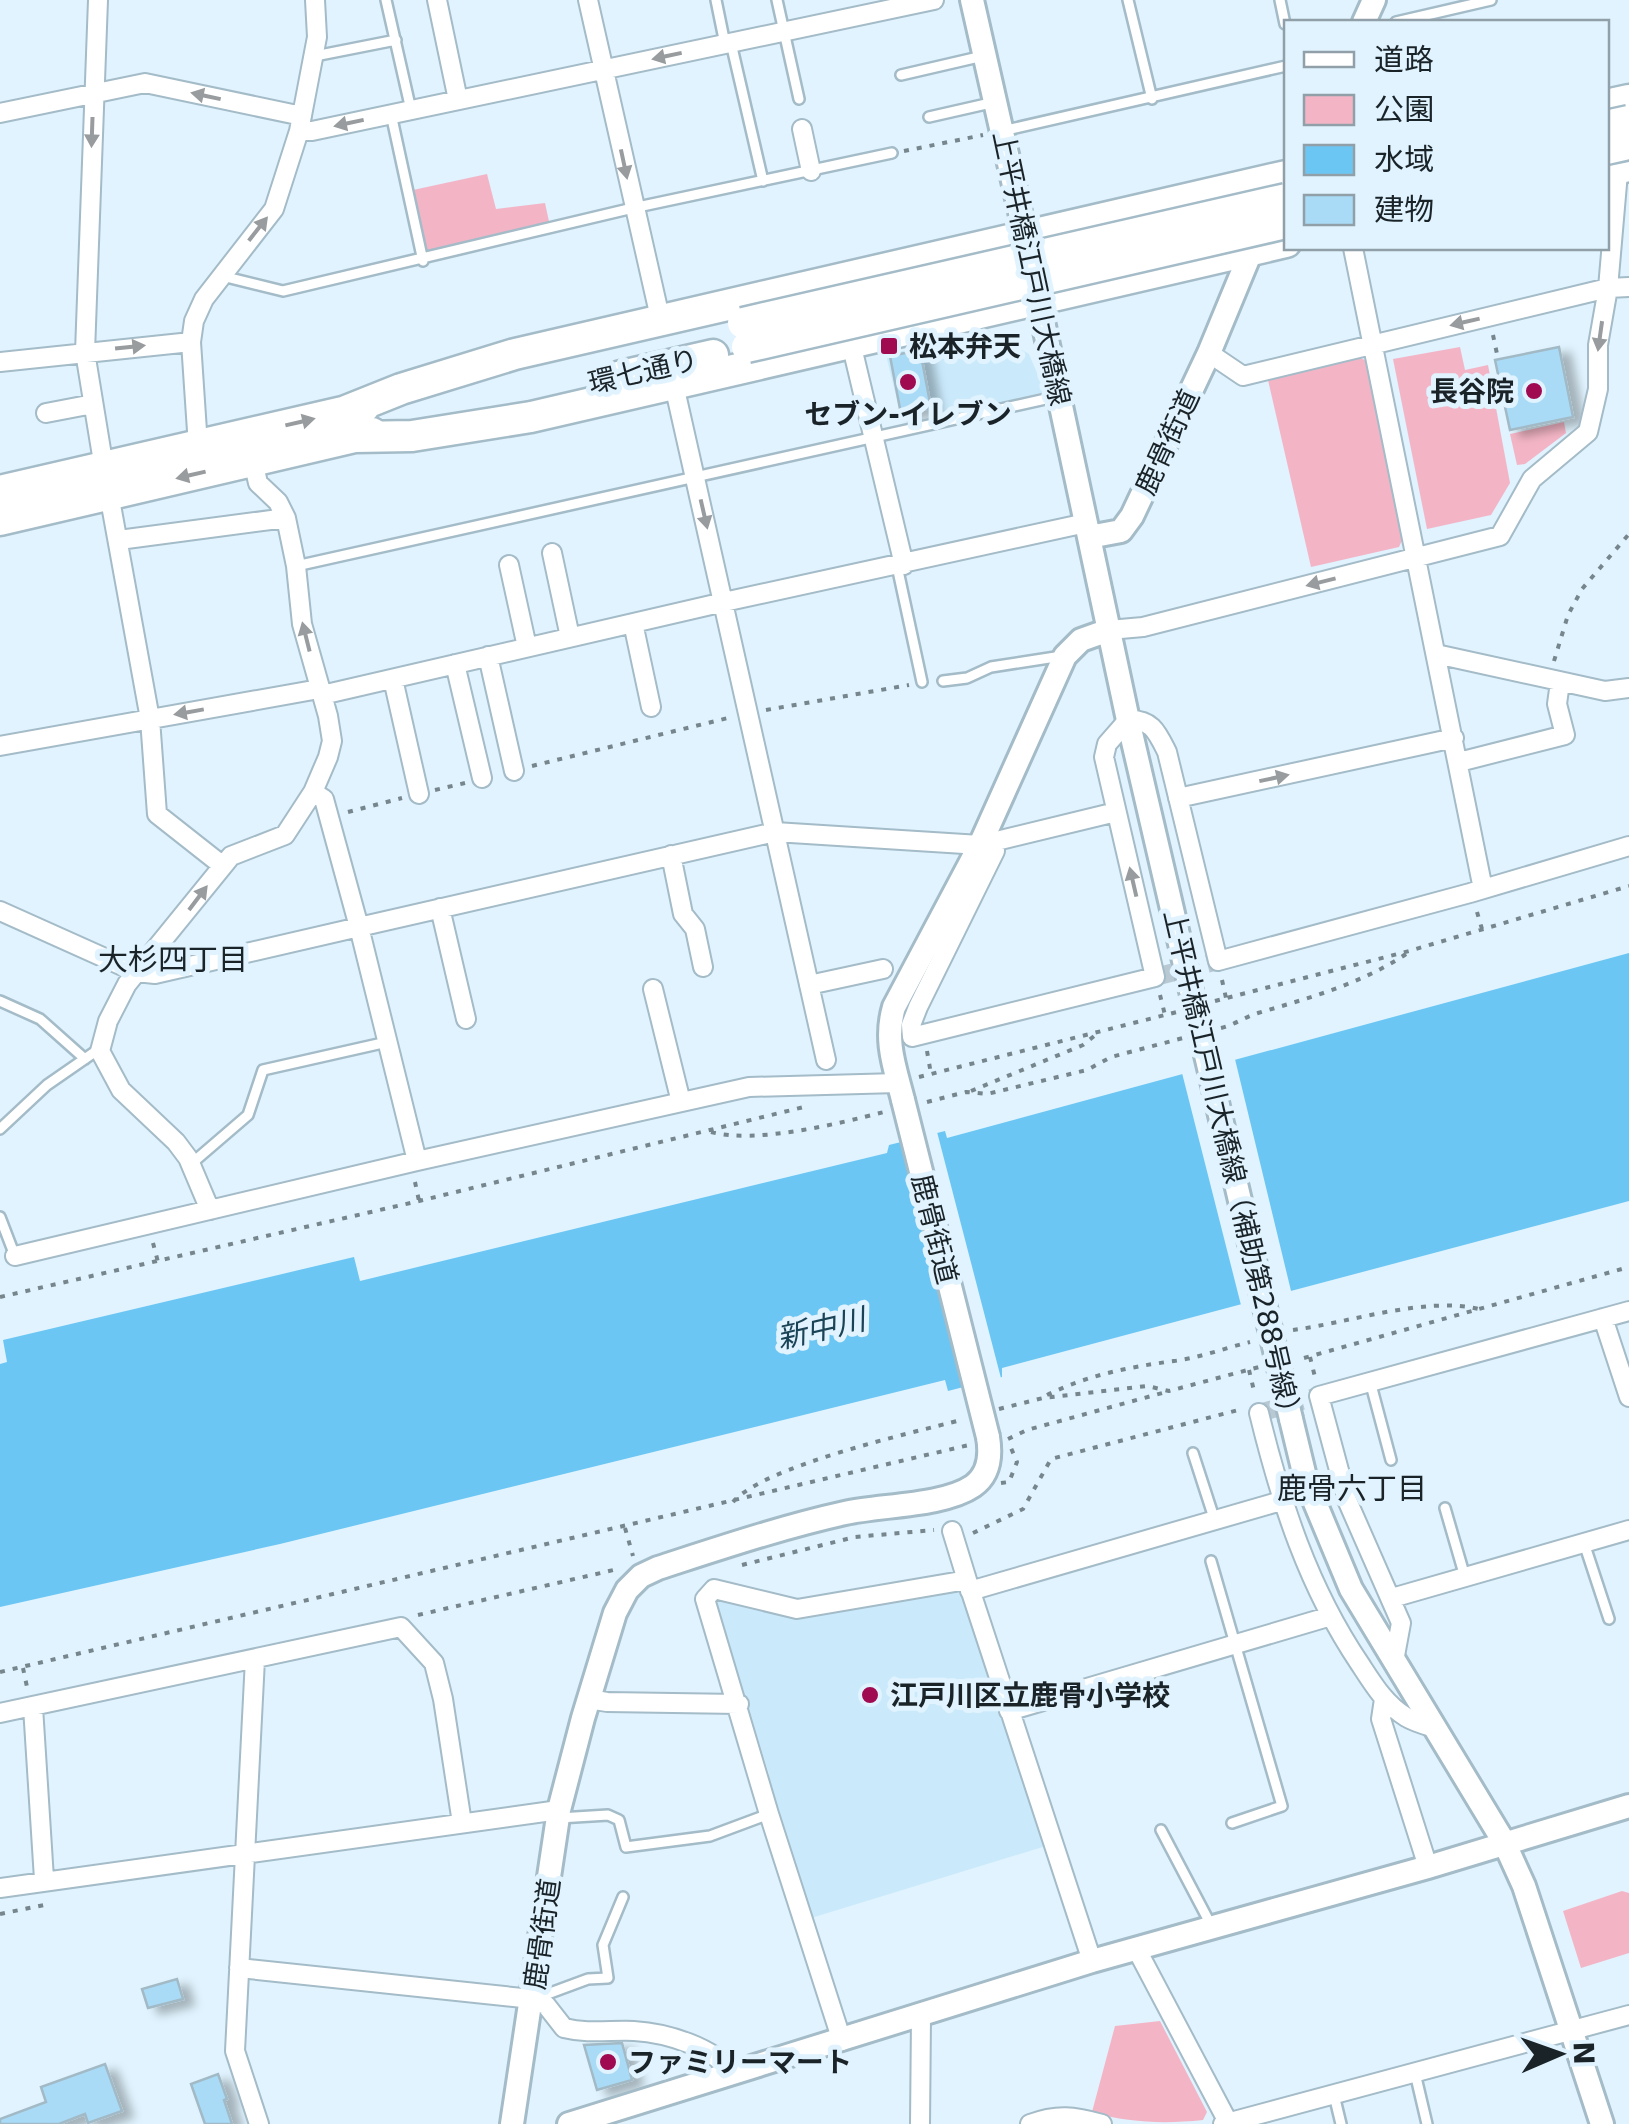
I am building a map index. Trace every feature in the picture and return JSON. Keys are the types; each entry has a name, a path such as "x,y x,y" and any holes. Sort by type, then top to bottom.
{"main road":[{"path":"350,424 400,389 515,354 1284,176"},
{"name":"環七通り","path":"745,335 1284,200"},
{"name":"環七通り","path":"0,520 198,446 350,424 745,335 1284,223"},
{"path":"350,424 412,436 463,430 674,386 1284,242"},
{"name":"環七通り","path":"0,491 254,462 350,424"}],"street":[{"path":"98,0 84,352 150,720 156,814 223,866"},
{"path":"198,446 194,321 204,299 274,208 301,124 317,37 315,0"},
{"path":"436,0 458,100"},
{"path":"588,0 662,322"},
{"path":"0,113 145,83 301,124 391,114 784,32 887,5 934,0"},
{"name":"上平井橋江戸川大橋線","path":"972,0 1088,530"},
{"path":"1065,656 1081,640 1110,630 1143,627 1500,536 1532,479 1588,432 1598,389 1598,346 1608,288 1618,160 1629,101"},
{"path":"802,129 812,171"},
{"name":"鹿骨街道","path":"1088,530 1121,531 1126,526 1208,353 1250,250 1284,190"},
{"path":"1353,250 1483,889"},
{"path":"1208,353 1243,376 1608,288 1629,287"},
{"path":"0,362 192,342"},
{"path":"851,343 900,566"},
{"path":"674,386 826,1060"},
{"path":"46,414 93,404"},
{"path":"210,1210 191,1164 176,1142 121,1090 100,1051 108,1021 136,972 230,856 286,835 313,792 332,741 302,624 286,518 278,502 258,482 254,462"},
{"path":"119,540 286,518"},
{"path":"0,746 393,679 724,602 1088,530 1110,630"},
{"path":"552,553 570,637"},
{"path":"508,565 527,648"},
{"path":"634,623 651,707"},
{"name":"上平井橋江戸川大橋線（補助第288号線）","path":"1110,630 1306,1481 1351,1589 1504,1842 1524,1886 1602,2124"},
{"path":"1436,654 1605,691 1629,688"},
{"path":"488,656 514,771"},
{"name":"鹿骨街道","path":"512,2124 559,1814 588,1698 616,1614 638,1568 675,1562 823,1518 960,1493 984,1474 990,1440 888,1032 894,1007 987,843 1065,656"},
{"path":"455,664 482,778"},
{"path":"393,679 418,794"},
{"path":"1459,762 1564,734 1554,681"},
{"path":"987,843 995,852 918,1006 912,1038 1155,977 1104,757 1107,744 1128,720 1152,725 1167,752 1218,960 1629,846"},
{"path":"1178,798 1454,738"},
{"path":"313,792 324,800 329,816 417,1161"},
{"path":"0,911 136,972 155,974 775,832 987,843 1116,812"},
{"path":"671,855 683,914 696,929 703,967"},
{"path":"440,908 466,1019"},
{"path":"810,985 883,969"},
{"path":"653,988 681,1102"},
{"path":"14,1256 749,1087 902,1099"},
{"path":"1394,1660 1401,1623 1346,1500 1319,1396 1629,1311"},
{"path":"1603,1318 1629,1397"},
{"path":"1258,1409 1280,1501 1301,1557 1331,1616 1384,1699 1406,1717 1434,1728"},
{"path":"842,2040 705,1599 714,1590 797,1609 969,1586 1280,1501"},
{"path":"1392,1598 1629,1530"},
{"path":"952,1531 1092,1961"},
{"path":"1009,1711 1331,1616"},
{"path":"0,1713 32,1703 401,1627 434,1664 462,1823"},
{"path":"255,1659 235,2051 259,2124"},
{"path":"588,1698 608,1702 738,1704"},
{"path":"1384,1699 1381,1718 1428,1867"},
{"path":"32,1703 44,1879"},
{"path":"570,2124 1092,1961 1629,1806"},
{"path":"0,1888 462,1823 559,1814"},
{"path":"1136,1948 1227,2124 1333,2092 1629,2015"},
{"path":"239,1968 532,1999 546,2005 564,2028 582,2032 648,2032 721,2058 734,2073"},
{"path":"920,2124 921,2016"},
{"path":"1030,2124 1069,2115 1102,2124"}],"lane":[{"path":"386,0 411,110"},
{"path":"716,0 763,182"},
{"path":"776,0 799,98"},
{"path":"1128,0 1152,98"},
{"path":"1405,20 1491,0"},
{"path":"313,55 396,40"},
{"path":"901,75 986,56"},
{"path":"1002,132 1284,66"},
{"path":"930,117 996,101"},
{"path":"391,114 424,261"},
{"path":"222,276 284,292 633,208 892,154"},
{"path":"296,566 1059,396"},
{"path":"900,566 922,682"},
{"path":"943,680 1065,656"},
{"path":"0,1001 40,1019 85,1059"},
{"path":"191,1164 248,1115 263,1070 387,1042"},
{"path":"0,1129 48,1086 101,1047"},
{"path":"0,1218 14,1256"},
{"path":"1370,1381 1391,1460"},
{"path":"1193,1452 1215,1520"},
{"path":"1445,1508 1465,1577"},
{"path":"1584,1543 1609,1619"},
{"path":"1211,1561 1282,1806 1232,1822"},
{"path":"559,1814 608,1815 619,1820 626,1847 710,1836 769,1814"},
{"path":"1161,1830 1212,1927"},
{"path":"532,1999 588,1979 608,1978 603,1944 623,1897"},
{"path":"1415,2071 1428,2124"},
{"path":"1333,2092 1341,2124"}],"path":[{"path":"892,154 1002,132"},
{"path":"1491,325 1497,354"},
{"path":"1554,681 1575,602 1629,534"},
{"path":"514,771 749,713 922,682"},
{"path":"329,816 482,778"},
{"path":"902,1099 932,1074 1410,951 1629,886"},
{"path":"1213,1030 1253,1014 1306,1001 1386,967 1410,951"},
{"path":"966,1092 1083,1045 1102,1030"},
{"path":"708,1132 727,1136 823,1127 902,1099 966,1092 987,1094 1086,1070 1111,1057 1196,1035"},
{"path":"924,1036 932,1074"},
{"path":"0,1297 811,1105"},
{"path":"152,1238 158,1262"},
{"path":"1318,1386 1307,1357 1629,1267"},
{"path":"1249,1370 1258,1409"},
{"path":"0,1672 625,1528 990,1440 1169,1391"},
{"path":"410,1618 623,1568 638,1568 625,1528"},
{"path":"23,1668 32,1703"},
{"path":"0,1914 49,1904"}],"shaded area":[{"path":"988,330 1029,354 1045,392 931,418 930,410 901,416 886,355"},
{"name":"江戸川区立鹿骨小学校","path":"963,1591 1046,1846 808,1919 767,1791 769,1774 715,1603 719,1599 802,1616"}],"green space":[{"path":"487,174 496,209 545,203 550,226 428,257 413,190"},
{"path":"1460,347 1465,370 1488,365 1510,483 1491,515 1427,529 1393,359"},
{"path":"1357,357 1368,361 1403,538 1399,547 1311,567 1268,380"},
{"path":"1564,422 1566,433 1525,464 1517,465 1510,434"},
{"path":"1622,1891 1629,1893 1629,1953 1581,1968 1563,1911"},
{"path":"1160,2021 1207,2112 1203,2120 1147,2122 1092,2112 1115,2026"}],"water":[{"name":"新中川","path":"1629,953 1629,1201 1002,1368 1002,1377 948,1391 945,1380 280,1544 0,1607 0,1364 7,1362 3,1340 354,1257 360,1281 887,1153 889,1145 945,1131 947,1138"}],"pier":[{"path":"1234,1055 1292,1295 1242,1309 1181,1069"},
{"path":"936,1128 1002,1382 967,1392 901,1137"}],"building":[{"path":"1559,347 1573,417 1510,430 1495,360"},
{"path":"920,350 931,408 901,414 890,356"},
{"path":"177,1979 183,1999 148,2008 142,1989"},
{"path":"622,2043 632,2080 597,2090 584,2045"},
{"path":"105,2064 122,2111 88,2123 85,2114 59,2124 0,2124 0,2119 46,2102 41,2087"},
{"path":"218,2074 232,2124 205,2124 191,2084"}],"tunnel":[{"path":"1155,977 1218,961"},
{"path":"1259,1413 1319,1396"}],"place":[{"name":"松本弁天","path":"889,346"},
{"name":"セブン-イレブン","path":"908,382"},
{"name":"長谷院","path":"1534,391"},
{"name":"江戸川区立鹿骨小学校","path":"870,1695"},
{"name":"ファミリーマート","path":"608,2062"}],"district":[{"name":"大杉四丁目","path":"173,960"},
{"name":"鹿骨六丁目","path":"1352,1489"}]}
